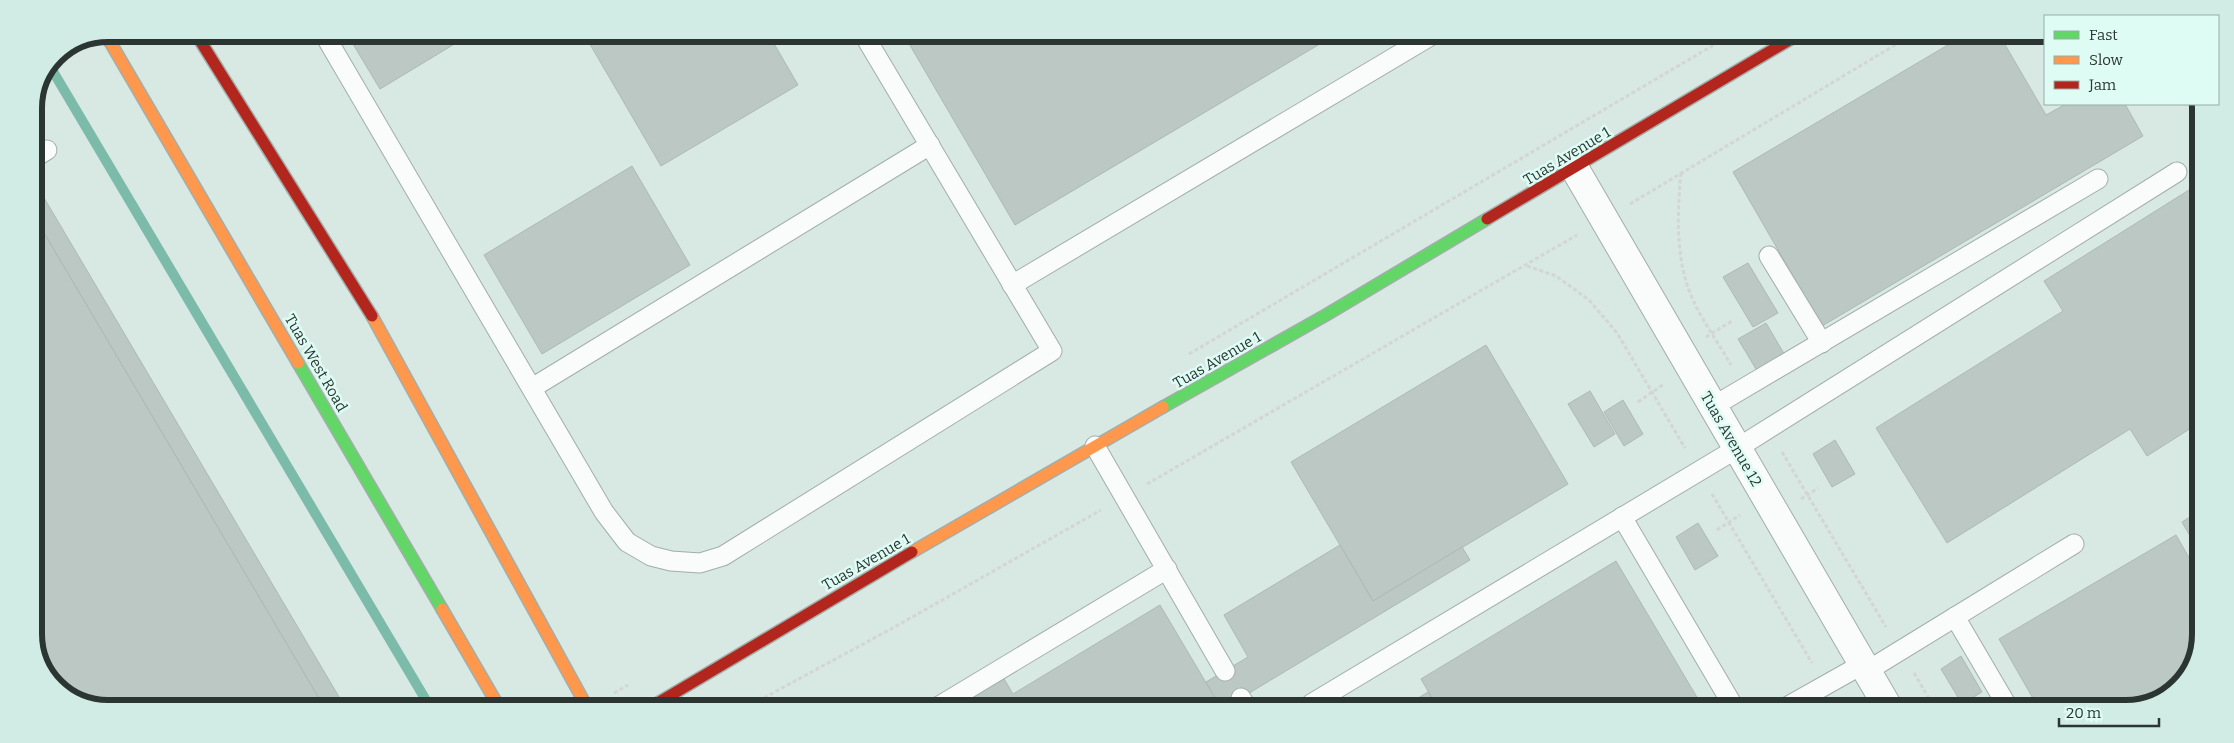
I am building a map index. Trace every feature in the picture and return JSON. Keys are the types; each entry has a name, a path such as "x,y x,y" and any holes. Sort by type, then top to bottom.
{"main road":[{"name":"Tuas West Road","path":"111,43 495,700"},
{"path":"202,43 366,304 583,700"},
{"name":"Tuas Avenue 1","path":"663,700 1095,446 1326,315 1784,43"}],"street":[{"name":"Tuas Avenue 12","path":"1574,169 1884,700"}],"lane":[{"path":"329,43 604,512 627,542 651,556 671,561 700,563 722,556 1052,351 869,43"},
{"path":"1012,284 1420,43"},
{"path":"532,388 930,145"},
{"path":"1318,700 1736,449 2177,172"},
{"path":"1712,407 2098,179"},
{"path":"1769,256 1822,343"},
{"path":"1095,446 1226,671"},
{"path":"1622,517 1730,700"},
{"path":"1801,700 1865,668 1955,617 2074,544"},
{"path":"949,700 1167,569"},
{"path":"1955,617 2004,700"}],"path":[{"path":"762,700 1124,497 1603,220 1898,43"}],"building":[{"path":"352,43 456,43 380,89"},
{"path":"589,43 774,43 798,85 661,166"},
{"path":"909,43 1322,43 1015,225"},
{"path":"1951,43 2004,43 2046,115 2064,105 2126,105 2143,136 1822,326 1733,172"},
{"path":"632,166 690,265 542,354 484,255"},
{"path":"2189,190 2191,194 2192,428 2147,456 2130,429 1947,543 1876,428 2063,311 2044,281"},
{"path":"42,195 341,700 320,700 42,230"},
{"path":"42,230 320,700 100,700 83,695 72,689 51,668 45,652 43,639"},
{"path":"1748,263 1778,313 1753,327 1723,277"},
{"path":"1766,323 1786,357 1759,374 1738,339"},
{"path":"1486,345 1568,484 1373,601 1291,462"},
{"path":"1590,391 1615,434 1594,447 1568,404"},
{"path":"1623,400 1643,434 1624,446 1604,412"},
{"path":"1835,440 1855,474 1832,487 1813,454"},
{"path":"2192,516 2192,539 2182,522"},
{"path":"1698,523 1718,556 1695,570 1676,537"},
{"path":"2176,535 2192,562 2192,635 2189,652 2185,664 2175,678 2159,692 2147,697 2134,700 2034,700 1999,639"},
{"path":"1340,545 1373,601 1462,547 1470,560 1237,700 1216,700 1206,682 1248,657 1224,615"},
{"path":"1616,561 1699,700 1433,700 1421,679"},
{"path":"1160,605 1216,700 969,700 965,693 1000,672 1013,694"},
{"path":"1961,656 1982,692 1969,700 1960,700 1941,669"},
{"path":"1428,692 1433,700 1415,700"}],"waterway":[{"path":"54,73 426,700"}],"traffic: fast":[{"path":"1163,407 1326,315 1487,219"},
{"path":"298,363 442,609"}],"traffic: slow":[{"path":"111,43 298,363"},
{"path":"372,316 583,700"},
{"path":"912,552 1163,407"},
{"path":"442,609 495,700"}],"traffic: jam":[{"path":"202,43 372,316"},
{"path":"1487,219 1784,43"},
{"path":"663,700 912,552"}]}
